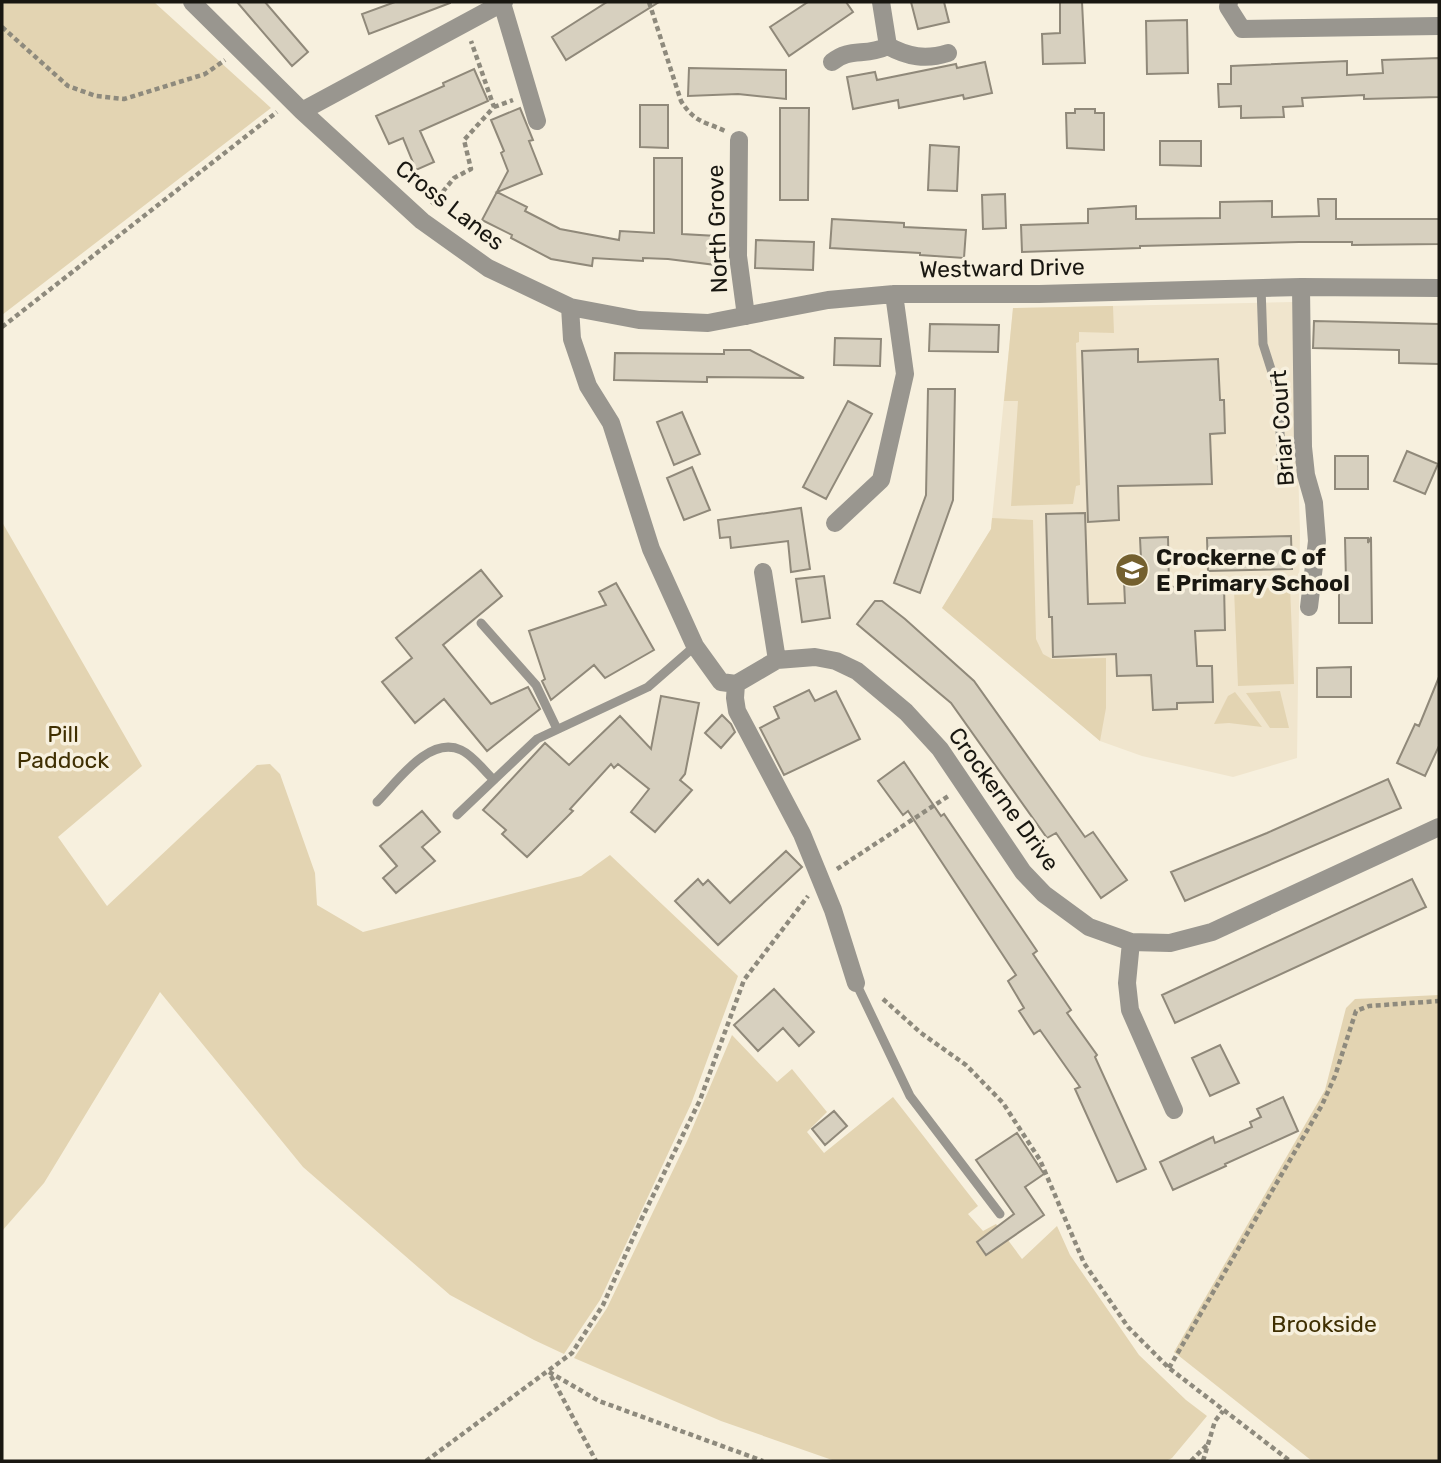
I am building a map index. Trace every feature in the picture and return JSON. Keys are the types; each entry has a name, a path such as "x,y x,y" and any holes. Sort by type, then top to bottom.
{"street":[{"name":"Cross Lanes","path":"192,2 297,106 422,220 488,268 570,307"},
{"path":"881,2 888,46"},
{"path":"1229,2 1228,7 1242,30 1439,26"},
{"path":"297,106 503,3 537,121"},
{"path":"888,46 901,53 924,58 948,53"},
{"path":"832,62 845,54 868,54 888,46"},
{"name":"North Grove","path":"739,140 738,256 746,316"},
{"name":"Westward Drive","path":"570,307 639,320 708,323 828,300 894,294 1261,287 1439,288"},
{"name":"Briar Court","path":"1301,287 1303,447 1306,475 1314,503 1317,541 1309,607"},
{"path":"835,523 881,480 905,374 894,294"},
{"path":"570,307 572,338 588,386 611,423 651,549 695,646 721,682 736,684 737,711 802,834 822,879 856,983"},
{"path":"763,572 777,660"},
{"name":"Crockerne Drive","path":"736,684 777,660 815,657 836,661 857,671 906,712 940,749 1023,872 1044,894 1089,927 1131,942 1170,943 1212,932 1439,827"},
{"path":"1131,942 1127,983 1130,1010 1174,1110"}],"lane":[{"path":"1261,287 1263,344 1278,391 1282,473"},
{"path":"481,624 536,685 557,729"},
{"path":"457,815 537,739 648,687 695,646"},
{"path":"377,802 421,758 439,748 460,750 494,780"},
{"path":"856,983 909,1096 1000,1214"}],"path":[{"path":"649,2 681,101 688,113 706,125 720,129 739,140"},
{"path":"422,220 454,178 471,169 464,140 494,107 465,23"},
{"path":"2,27 68,86 96,96 124,99 205,74 240,50"},
{"path":"2,327 297,106"},
{"path":"426,1461 572,1353 603,1305 700,1100 744,980 822,879 964,786"},
{"path":"876,990 920,1032 966,1065 1003,1103 1040,1160 1084,1264 1128,1327 1169,1368 1290,1461"},
{"path":"1169,1368 1256,1217 1282,1178 1322,1105 1335,1076 1356,1011 1369,1006 1439,1001"},
{"path":"549,1372 596,1461"},
{"path":"549,1372 599,1401 763,1461"},
{"path":"1203,1461 1215,1421 1223,1411"},
{"path":"1191,1461 1209,1443"}],"shaded area":[{"name":"Crockerne C of E Primary School","path":"1293,302 1300,532 1297,758 1233,777 1142,756 1100,741 942,608 991,529 1013,308"}],"green space":[{"path":"2,2 154,2 271,108 2,315"},
{"path":"1113,306 1114,333 1079,332 1079,342 1076,343 1080,485 1076,486 1073,504 1011,506 1018,401 1004,401 1013,308"},
{"path":"992,518 1033,520 1036,639 1043,654 1052,659 1106,658 1106,708 1100,741 942,608 991,529"},
{"name":"Pill Paddock","path":"2,522 142,766 58,837 107,906 257,765 270,764 280,774 315,873 317,905 363,932 581,876 610,855 738,976 691,1104 600,1300 564,1354 450,1295 303,1167 160,992 44,1183 2,1231"},
{"path":"1290,587 1294,684 1238,686 1234,589"},
{"path":"1280,691 1289,728 1270,728 1246,693"},
{"path":"1235,692 1262,727 1214,724 1228,696"},
{"name":"Brookside","path":"1439,995 1439,1461 1312,1461 1174,1352 1325,1090 1346,1008 1355,999"},
{"path":"732,1035 777,1082 792,1069 827,1112 807,1132 824,1153 893,1097 978,1206 968,1214 983,1231 996,1224 1022,1259 1057,1226 1070,1255 1139,1355 1186,1400 1207,1416 1172,1458 1166,1461 835,1461 721,1421 574,1358 607,1308 687,1141"}],"building":[{"path":"237,2 265,2 308,52 292,66"},
{"path":"395,2 450,3 369,34 362,14"},
{"path":"607,2 659,2 566,60 552,37"},
{"path":"808,2 846,2 853,12 789,56 770,27"},
{"path":"911,2 944,2 949,22 918,29"},
{"path":"1060,2 1082,2 1085,63 1043,64 1042,34 1060,33"},
{"path":"1187,20 1188,73 1147,74 1146,21"},
{"path":"1439,58 1439,97 1364,99 1364,95 1302,98 1303,106 1283,107 1284,117 1241,118 1241,106 1219,107 1218,84 1231,84 1231,66 1347,61 1347,75 1383,73 1382,60"},
{"path":"985,62 992,93 964,99 963,95 899,108 898,100 853,109 847,77 875,72 877,80 956,64 957,68"},
{"path":"689,68 786,70 786,99 738,94 688,96"},
{"path":"474,69 488,101 420,131 434,162 416,170 403,138 389,144 376,116 444,86 443,83"},
{"path":"640,105 668,105 668,148 640,147"},
{"path":"520,108 533,140 529,141 542,174 497,192 527,207 525,211 560,229 619,240 620,231 654,233 654,158 682,158 682,234 717,236 716,265 668,259 643,258 643,261 593,258 592,266 551,259 482,220 508,171 501,153 504,151 491,120"},
{"path":"780,108 809,108 808,200 780,200"},
{"path":"1075,109 1095,109 1095,113 1104,113 1104,150 1067,148 1066,113 1075,113"},
{"path":"1160,141 1201,141 1201,166 1160,165"},
{"path":"930,145 959,147 957,191 928,190"},
{"path":"1005,194 1006,228 983,229 982,195"},
{"path":"1318,199 1336,199 1336,219 1439,219 1439,244 1352,245 1352,242 1299,242 1022,252 1021,225 1088,223 1088,209 1136,206 1136,219 1220,218 1220,202 1272,201 1272,217 1319,216"},
{"path":"832,219 966,230 964,258 830,248"},
{"path":"756,240 814,242 813,270 755,268"},
{"path":"1314,321 1439,324 1439,364 1399,363 1399,350 1313,348"},
{"path":"930,324 999,325 998,352 929,351"},
{"path":"835,338 881,339 880,366 834,365"},
{"path":"1138,349 1138,362 1218,359 1220,400 1224,400 1225,433 1210,434 1212,484 1118,486 1119,520 1088,522 1082,351"},
{"path":"724,350 750,350 804,378 707,377 707,382 614,380 615,353 724,354"},
{"path":"928,389 955,389 953,500 920,593 894,583 926,495"},
{"path":"848,401 872,414 826,499 803,487"},
{"path":"682,412 700,454 674,465 657,422"},
{"path":"1407,451 1438,464 1425,494 1394,481"},
{"path":"1335,456 1368,456 1368,489 1335,489"},
{"path":"692,467 710,510 684,520 667,478"},
{"path":"801,508 810,569 791,572 788,541 731,548 730,537 720,538 718,520"},
{"path":"1085,513 1088,604 1125,603 1123,560 1141,559 1140,538 1168,537 1169,587 1224,585 1225,630 1195,631 1197,666 1212,666 1213,702 1177,703 1177,709 1153,710 1151,675 1117,676 1116,654 1053,657 1046,514"},
{"path":"1291,536 1292,569 1208,571 1207,538"},
{"path":"1371,537 1372,623 1339,623 1339,580 1346,580 1345,538 1368,538 1368,543"},
{"path":"481,570 502,596 443,645 491,704 528,687 540,709 487,751 444,699 415,723 382,682 412,658 396,638"},
{"path":"824,576 830,618 802,622 796,579"},
{"path":"616,583 654,650 605,678 594,665 551,700 542,681 545,679 529,631 606,605 599,592"},
{"path":"875,601 882,601 905,619 974,681 1085,837 1093,832 1127,880 1101,898 1056,833 1047,838 951,703 857,624"},
{"path":"1351,667 1351,697 1317,697 1317,668"},
{"path":"1439,677 1439,746 1425,776 1397,763 1415,724 1419,726"},
{"path":"809,690 815,701 836,691 860,739 784,775 760,728 779,718 774,707"},
{"path":"661,696 699,703 685,774 680,780 692,790 655,832 631,812 649,789 618,764 614,768 611,764 570,809 573,811 527,857 502,834 506,830 483,810 545,743 569,765 620,716 651,749"},
{"path":"722,715 735,732 721,748 705,733"},
{"path":"904,762 941,816 944,814 1037,951 1033,954 1071,1010 1067,1013 1097,1055 1095,1057 1146,1169 1117,1182 1075,1089 1080,1087 1040,1030 1034,1034 1019,1011 1024,1008 1008,981 1016,975 908,811 903,815 878,781"},
{"path":"1388,779 1401,808 1185,901 1171,872"},
{"path":"422,811 440,832 422,847 435,861 396,893 383,878 397,866 380,846"},
{"path":"786,851 802,867 718,945 675,901 698,879 703,885 708,880 730,903"},
{"path":"1412,879 1426,907 1175,1023 1162,995"},
{"path":"774,989 814,1032 799,1046 783,1028 758,1051 734,1025"},
{"path":"1220,1045 1239,1083 1210,1096 1192,1058"},
{"path":"1283,1097 1298,1131 1173,1190 1160,1162 1213,1137 1215,1143 1252,1127 1250,1122 1261,1117 1257,1109"},
{"path":"834,1111 847,1126 825,1145 812,1129"},
{"path":"1017,1133 1044,1174 1025,1187 1044,1215 986,1255 977,1242 1014,1214 976,1160"}],"place":[{"name":"Crockerne C of E Primary School","path":"1132,570"}]}
